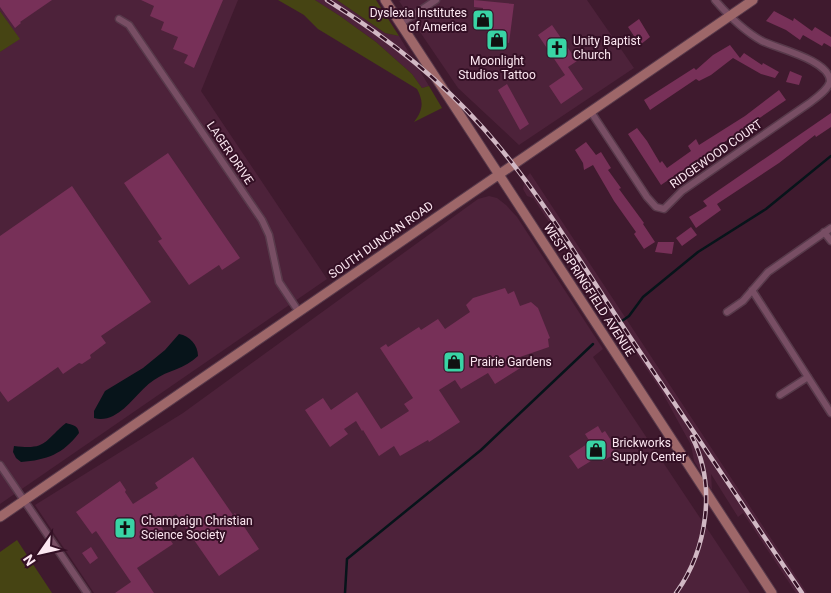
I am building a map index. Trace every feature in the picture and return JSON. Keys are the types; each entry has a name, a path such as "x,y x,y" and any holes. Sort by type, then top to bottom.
{"main road":[{"name":"WEST SPRINGFIELD AVENUE","path":"385,0 772,593"},
{"name":"SOUTH DUNCAN ROAD","path":"0,517 753,0"}],"street":[{"path":"400,24 436,0"},
{"path":"715,0 730,16 759,40 817,62 829,73 831,80"},
{"name":"LAGER DRIVE","path":"119,18 129,25 262,220 269,235 279,282 299,312"},
{"name":"RIDGEWOOD COURT","path":"591,112 647,197 656,207 664,209 682,190 821,94 831,80"},
{"path":"727,312 744,301 768,272 831,228"},
{"path":"824,232 831,241"},
{"path":"752,290 831,413"},
{"path":"780,395 808,377"},
{"path":"0,466 87,593"}],"shaded area":[{"path":"0,0 238,0 201,91 327,279 0,504 0,52 19,39 0,11"},
{"path":"278,0 315,0 340,16 376,42 412,74 422,88 429,86 442,108 414,122 422,106 417,89 318,29 304,15"},
{"path":"315,0 337,0 385,33 399,36 429,86 422,88 412,74 376,42"},
{"path":"337,0 376,0 399,36 385,33"},
{"path":"587,0 634,68 519,145 458,88 399,1"},
{"path":"0,11 20,39 0,52"},
{"path":"530,173 807,593 796,593 743,513 738,517 711,474 712,490 694,461 691,445 662,392 533,198 527,196 523,189 525,179"},
{"path":"489,196 497,198 517,217 603,349 593,357 750,593 94,593 35,505 183,413 478,199"},
{"path":"179,334 193,342 197,348 198,356 188,364 154,380 119,413 104,419 94,418 94,411 105,391 143,368 165,350"},
{"path":"66,423 76,427 79,433 60,451 39,460 21,462 16,458 13,452 14,446 33,447 44,443"},
{"path":"17,540 52,593 0,593 0,552"}],"building":[{"path":"0,0 52,0 20,22 15,28 0,7"},
{"path":"141,0 223,0 194,68 184,63 188,55 173,49 178,37 161,30 164,22 150,16 154,6"},
{"path":"474,0 514,4 509,43 497,41 496,30 490,30 491,20 482,18 483,8 474,7"},
{"path":"774,11 793,21 794,18 812,31 815,27 831,37 831,47 824,43 822,46 803,35 800,40 786,30 766,21"},
{"path":"639,19 650,37 640,45 628,27"},
{"path":"552,25 577,61 568,67 583,89 561,104 549,86 565,75 538,35"},
{"path":"730,45 740,58 744,53 762,65 763,63 779,72 775,78 761,74 733,58 711,75 699,81 696,79 650,110 644,100 694,68 696,70 713,55"},
{"path":"790,71 802,76 799,85 786,82"},
{"path":"507,84 529,124 520,130 498,90"},
{"path":"779,90 786,100 661,185 628,134 637,128 660,163 662,161 667,168 691,151 688,146 696,139 699,145 745,116"},
{"path":"831,113 831,127 816,137 815,135 779,163 717,204 721,210 696,228 689,217 707,206 703,201"},
{"path":"586,142 596,155 601,152 611,168 608,170 621,188 619,189 644,223 655,242 644,249 634,234 636,232 614,201 593,165 584,170 583,163 575,150"},
{"path":"168,153 240,258 222,270 219,265 189,285 158,241 162,239 124,183"},
{"path":"72,186 151,302 101,336 106,343 90,355 91,358 82,364 79,363 63,374 58,367 8,402 0,391 0,236"},
{"path":"691,227 697,235 682,246 676,238"},
{"path":"658,242 674,242 672,254 655,252"},
{"name":"Prairie Gardens","path":"505,288 508,294 514,291 520,306 531,302 538,308 550,338 548,339 549,347 517,358 522,367 495,384 488,373 461,389 455,380 439,390 460,422 429,442 428,440 400,456 394,446 379,456 356,421 344,429 348,434 330,447 305,410 323,398 331,410 357,392 381,429 409,411 404,404 413,398 380,348 386,344 388,347 419,327 421,330 438,319 445,329 470,312 466,305 473,298"},
{"name":"Brickworks Supply Center","path":"598,426 602,433 605,431 614,445 612,447 616,453 603,461 599,456 578,469 569,456 590,442 585,434"},
{"path":"193,457 259,549 219,576 176,514 160,525 173,544 137,568 154,593 115,593 131,582 96,531 92,534 76,512 120,481 133,504 158,488 155,483"},
{"path":"91,547 98,558 90,564 82,553"}],"waterway":[{"path":"612,328 629,316 643,297 698,252 766,209 831,156"},
{"path":"345,593 347,559 481,450 593,344"}],"railway":[{"path":"327,0 370,28 430,75 467,110 504,153 542,203 802,593"},
{"path":"676,593 687,576 695,557 705,517 704,476 700,456 692,437"}],"place":[{"name":"Dyslexia Institutes of America","path":"483,20"},
{"name":"Moonlight Studios Tattoo","path":"497,40"},
{"name":"Unity Baptist Church","path":"557,48"},
{"name":"Prairie Gardens","path":"454,362"},
{"name":"Brickworks Supply Center","path":"596,450"},
{"name":"Champaign Christian Science Society","path":"125,528"}]}
